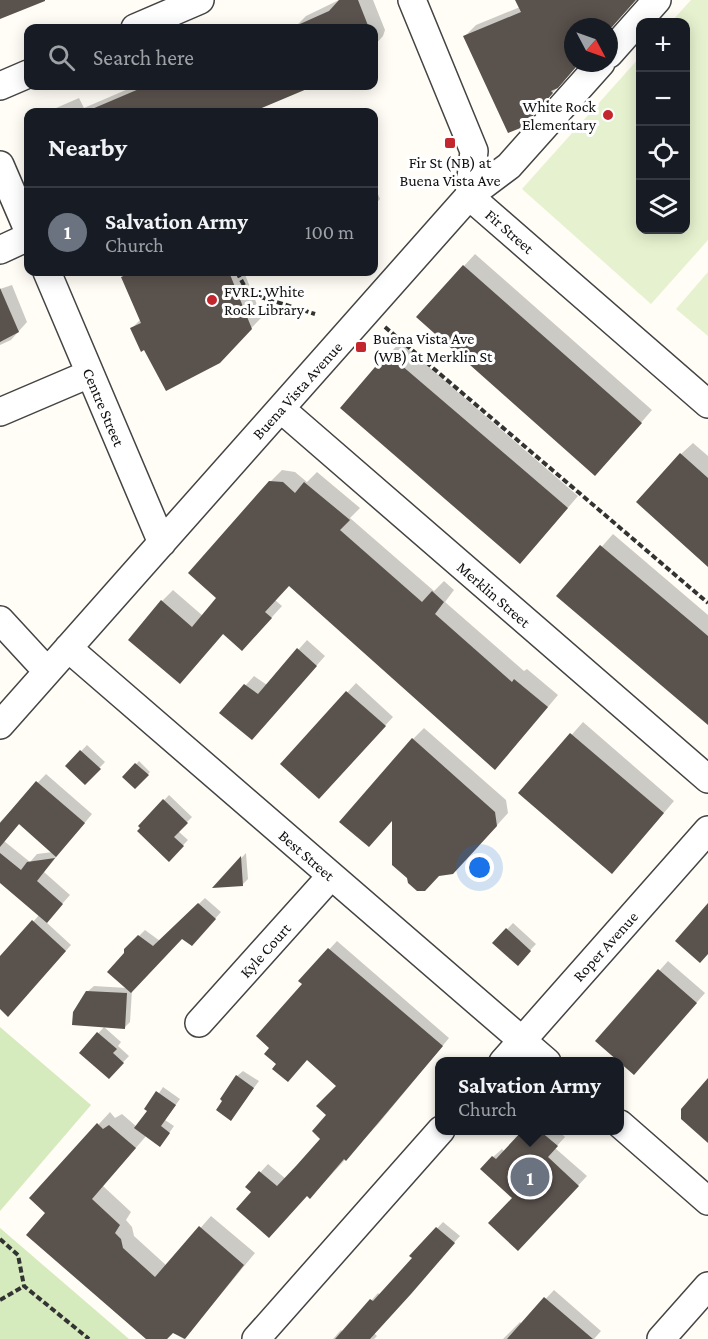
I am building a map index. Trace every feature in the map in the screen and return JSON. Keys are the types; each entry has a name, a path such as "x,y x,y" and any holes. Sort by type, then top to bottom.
{"street":[{"path":"144,24 200,0"},
{"path":"412,0 474,151 469,196"},
{"path":"618,44 657,0"},
{"name":"Buena Vista Avenue","path":"0,725 469,196 509,166 593,72"},
{"path":"0,86 24,76"},
{"path":"0,165 24,221"},
{"name":"Fir Street","path":"469,196 708,404"},
{"path":"0,250 24,239"},
{"name":"Centre Street","path":"49,276 162,543"},
{"path":"0,412 89,374"},
{"name":"Merklin Street","path":"281,409 708,779"},
{"path":"0,620 47,671"},
{"name":"Best Street","path":"68,648 542,1057"},
{"name":"Roper Avenue","path":"507,1057 708,830"},
{"name":"Kyle Court","path":"199,1023 331,876"},
{"path":"624,1128 708,1201"},
{"path":"256,1339 437,1135"},
{"path":"661,1339 708,1286"}],"path":[{"path":"239,276 248,293 315,314"},
{"path":"384,327 708,603"},
{"path":"0,1239 18,1255 24,1286 89,1339"},
{"path":"0,1300 24,1286"}],"green space":[{"name":"White Rock Elementary","path":"691,0 708,0 708,240 651,304 522,189 636,61 636,234 690,234 690,18 675,18"},
{"path":"708,272 708,336 676,309"},
{"path":"0,1027 91,1105 0,1211"},
{"path":"0,1228 129,1339 0,1339"}],"building":[{"path":"0,0 45,0 45,1 0,19"},
{"path":"339,0 358,0 367,24 300,24 329,11"},
{"path":"515,0 636,0 618,20 618,18 564,18 564,72 572,72 558,88 551,91 553,93 523,127 508,133 463,36 521,12"},
{"path":"137,90 304,90 262,108 94,108"},
{"path":"463,265 642,423 595,476 416,317"},
{"path":"231,276 252,329 220,363 166,391 144,350 141,352 130,328 141,323 121,277"},
{"path":"0,288 19,332 0,342"},
{"path":"387,353 568,508 520,564 340,408"},
{"path":"680,453 708,478 708,567 636,502"},
{"path":"269,481 283,482 295,493 304,482 350,520 340,530 422,602 432,591 444,602 435,614 512,682 514,679 548,707 495,770 289,586 265,612 272,618 242,651 223,634 180,684 128,640 161,600 192,627 216,598 188,573"},
{"path":"600,545 708,636 708,725 556,596"},
{"path":"297,648 317,666 252,740 219,713 244,684 258,694"},
{"path":"346,691 386,726 319,799 280,764"},
{"path":"570,733 664,813 612,874 518,793"},
{"path":"412,738 495,812 497,826 453,874 439,876 425,891 417,891 408,883 407,878 392,865 392,821 369,847 339,822"},
{"path":"80,750 101,769 85,785 65,766"},
{"path":"135,763 149,775 135,789 122,777"},
{"path":"36,781 85,823 56,857 19,824 0,847 0,823"},
{"path":"163,799 188,823 174,837 184,846 169,862 137,831 140,828 138,826"},
{"path":"0,853 21,870 27,862 55,858 37,881 63,904 47,923 0,883"},
{"path":"241,856 243,886 212,888"},
{"path":"198,903 216,919 192,946 182,939 131,993 107,972 138,935 153,946"},
{"path":"708,903 708,954 700,963 675,941"},
{"path":"32,920 66,951 8,1017 0,1009 0,956"},
{"path":"506,928 531,951 518,966 492,943"},
{"path":"328,948 443,1046 346,1161 344,1159 310,1199 307,1196 269,1238 236,1209 251,1192 245,1187 259,1171 277,1186 296,1166 320,1139 312,1131 326,1115 316,1106 336,1086 307,1060 288,1082 272,1069 276,1064 264,1054 269,1048 256,1036 302,984 298,981"},
{"path":"658,969 697,1003 634,1075 624,1066 624,1057 613,1057 595,1041"},
{"path":"86,991 127,993 125,1029 72,1025 73,1012"},
{"path":"97,1032 117,1049 113,1053 124,1063 109,1079 79,1053"},
{"path":"236,1075 254,1088 231,1121 216,1110 222,1101 220,1099"},
{"path":"708,1078 708,1143 681,1119 681,1109"},
{"path":"156,1091 176,1105 161,1126 170,1133 160,1147 134,1128 147,1111 144,1109"},
{"path":"97,1123 103,1129 109,1125 136,1148 92,1199 120,1225 115,1233 121,1239 123,1248 155,1277 199,1226 244,1265 185,1339 173,1333 167,1339 146,1339 26,1235 45,1213 29,1198"},
{"path":"518,1135 545,1135 558,1146 548,1157 579,1186 518,1251 488,1223 512,1198 480,1169 492,1156 496,1159"},
{"path":"436,1227 455,1243 411,1294 370,1339 335,1339 370,1299 373,1301 412,1258 409,1256"},
{"path":"544,1297 593,1339 507,1339"}],"place":[{"name":"White Rock Elementary","path":"608,115"},
{"name":"Fir St (NB) at Buena Vista Ave","path":"450,143"},
{"name":"FVRL: White Rock Library","path":"212,300"},
{"name":"Buena Vista Ave (WB) at Merklin St","path":"361,347"},
{"name":"Salvation Army","path":"530,1177"}]}
